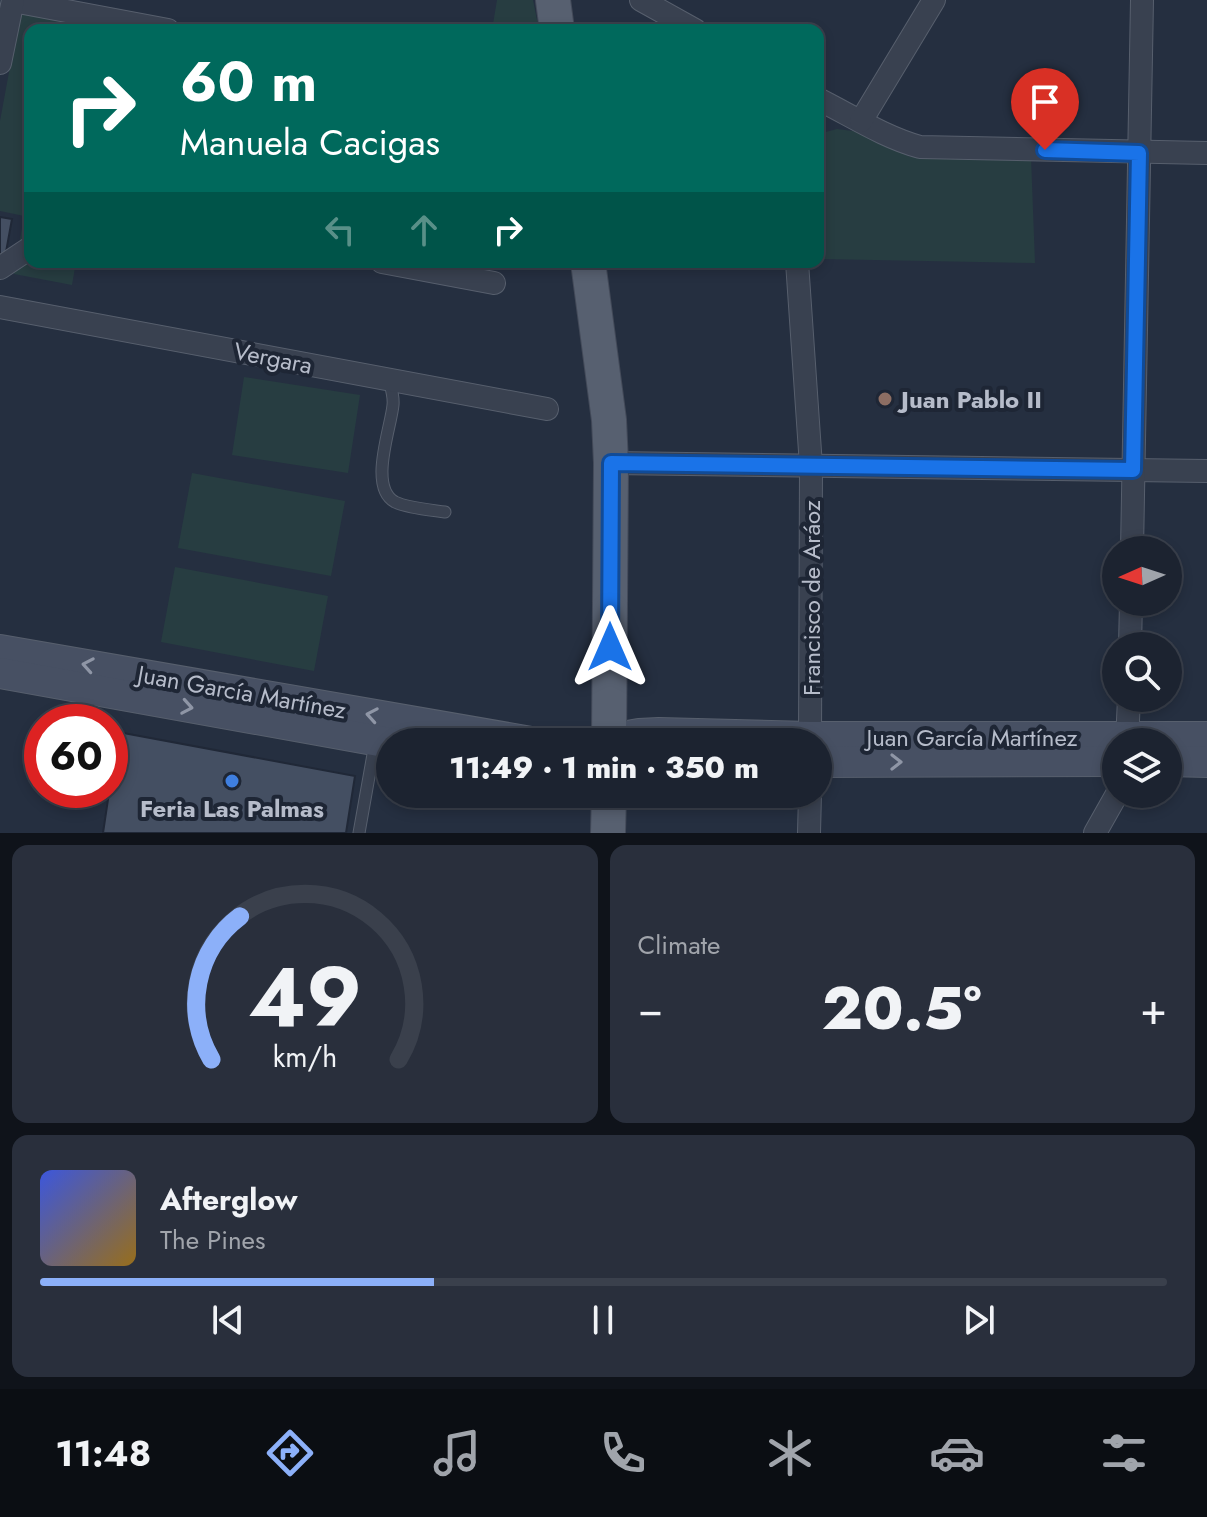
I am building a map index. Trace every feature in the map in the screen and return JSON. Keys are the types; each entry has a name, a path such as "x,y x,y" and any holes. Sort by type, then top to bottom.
{"main road":[{"path":"553,0 556,24"},
{"path":"589,268 609,420 611,463 604,728"},
{"name":"Juan García Martínez","path":"0,650 450,728"},
{"name":"Juan García Martínez","path":"0,673 376,740"},
{"name":"Juan García Martínez","path":"1182,740 1207,737"},
{"name":"Juan García Martínez","path":"832,747 1102,747"},
{"path":"1182,761 1207,762"},
{"path":"608,833 609,808"}],"street":[{"path":"0,63 13,0 137,24"},
{"path":"641,0 684,24"},
{"path":"861,121 934,0"},
{"path":"1132,536 1142,0"},
{"path":"824,102 901,142 920,147 1207,153"},
{"path":"0,268 24,252"},
{"path":"414,268 494,283"},
{"name":"Francisco de Aráoz","path":"797,268 811,466 813,728"},
{"name":"Vergara","path":"0,307 547,409"},
{"path":"611,463 1207,471"},
{"path":"809,833 810,808"},
{"path":"1095,833 1109,808"}],"lane":[{"path":"389,380 394,405 382,459 388,496 397,503 445,512"},
{"path":"359,833 376,768"}],"green space":[{"path":"497,0 533,0 538,24 493,24"},
{"path":"21,7 93,24 24,24 24,216 0,211 0,121"},
{"path":"837,129 861,132 910,157 1031,157 1035,263 824,259 824,132"},
{"path":"24,216 24,268 75,268 72,285 14,274"},
{"path":"244,377 360,395 348,473 232,455"},
{"path":"192,473 345,501 331,576 178,548"},
{"path":"175,567 328,596 314,671 161,642"}],"building":[{"path":"0,217 12,219 4,263 0,263"},
{"name":"Feria Las Palmas","path":"128,734 355,776 346,833 103,833 107,808 128,808"}],"place":[{"name":"Juan Pablo II","path":"885,399"},
{"name":"Feria Las Palmas","path":"232,781"}],"route":[{"path":"610,647 611,463 1133,470 1139,153 1045,150"}]}
